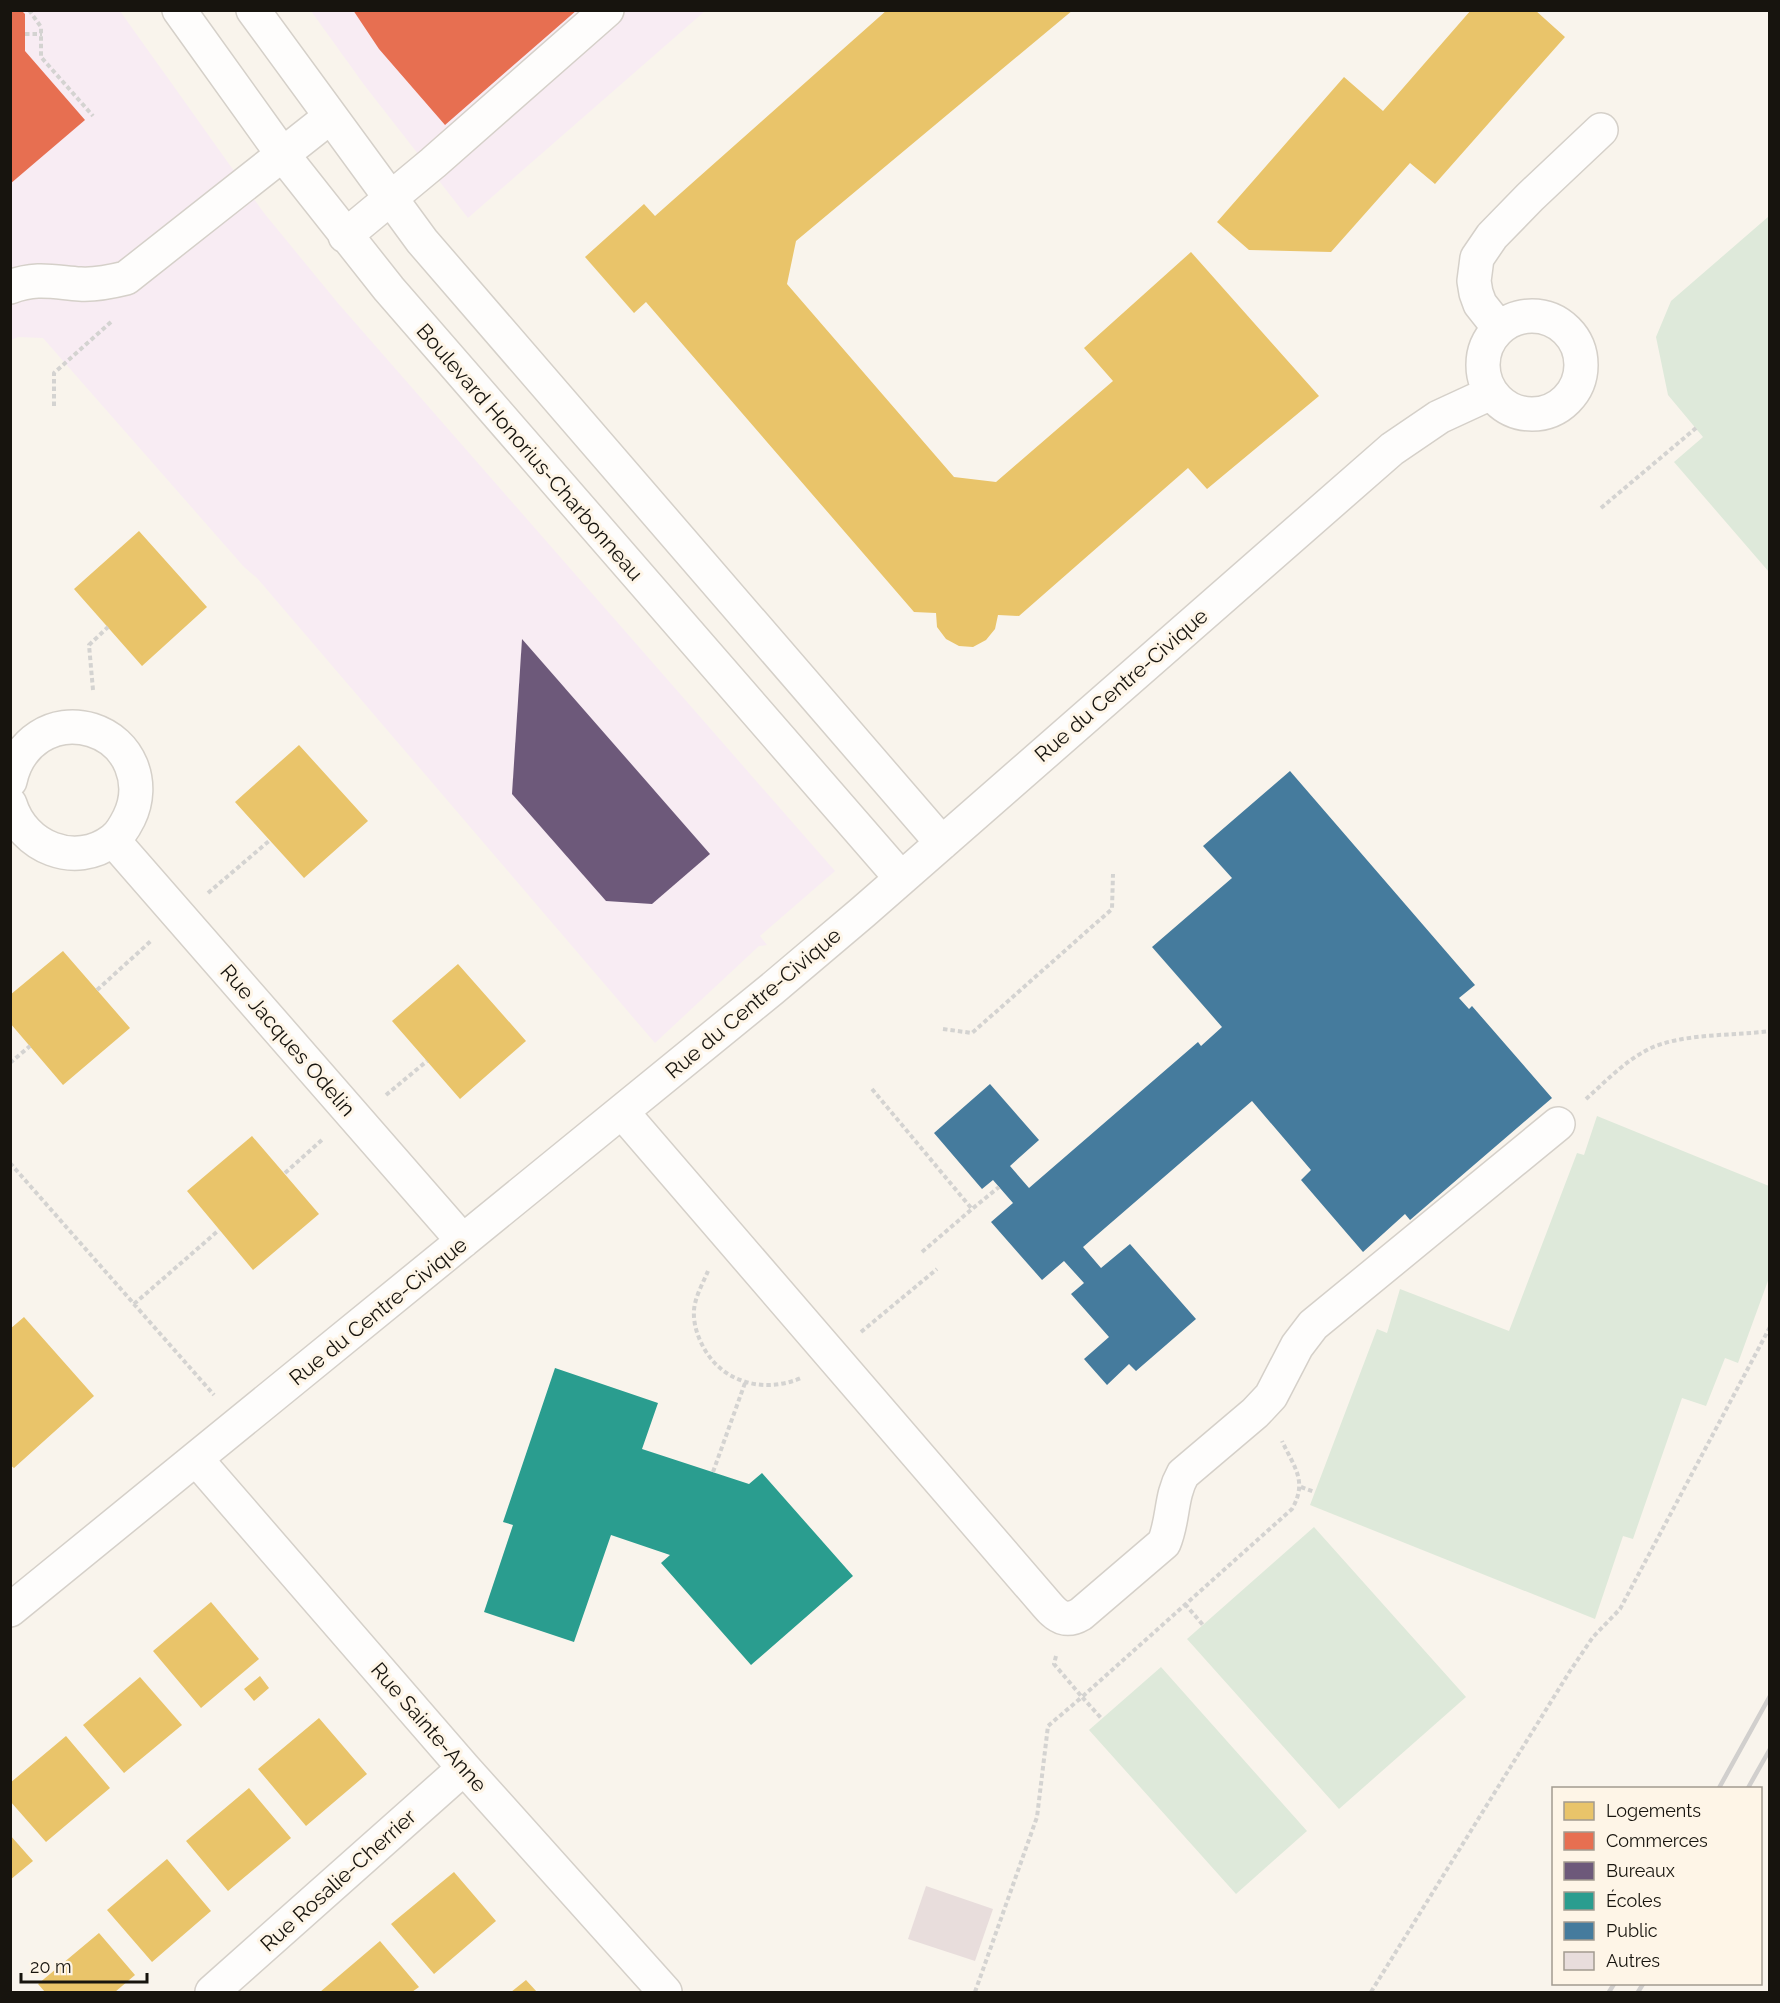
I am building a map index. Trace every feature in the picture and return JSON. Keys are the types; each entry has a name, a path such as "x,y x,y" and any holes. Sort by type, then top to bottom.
{"street":[{"name":"Boulevard Honorius-Charbonneau","path":"179,10 283,155 345,236 445,355 901,878"},
{"path":"253,10 390,198 456,281 942,843"},
{"path":"345,236 441,156 607,10"},
{"path":"10,287 26,281 52,280 104,284 126,278 330,117"},
{"path":"1499,328 1480,304 1476,293 1474,281 1478,258 1483,248 1500,228 1601,130"},
{"path":"1523,316 1539,316 1555,321 1568,331 1577,344 1581,360 1580,376 1574,391 1563,404 1533,415 1517,412 1502,405 1491,393 1484,378 1483,362 1487,346 1499,328 1508,322 1523,316"},
{"name":"Rue du Centre-Civique","path":"13,1604 197,1460 772,989 1392,449 1439,417 1491,393"},
{"path":"10,781 13,768 23,751 39,736 65,727 81,727 102,733 119,746 128,757 136,785 134,807 125,826 113,840 92,850 71,854 52,850 34,840 20,825 10,804"},
{"name":"Rue Jacques Odelin","path":"113,840 463,1241"},
{"path":"622,1112 1047,1605 1058,1616 1070,1619 1081,1614 1164,1543 1169,1532 1176,1486 1183,1474 1271,1396 1297,1346 1313,1325 1558,1124"},
{"name":"Rue Sainte-Anne","path":"197,1460 464,1768 665,1992"},
{"name":"Rue Rosalie-Cherrier","path":"212,1992 464,1768"}],"path":[{"path":"30,10 41,27 41,57 93,116"},
{"path":"25,34 42,34"},
{"path":"54,406 54,374 112,320"},
{"path":"1601,508 1696,428"},
{"path":"94,698 89,645 108,627"},
{"path":"207,894 269,841"},
{"path":"943,1029 972,1032 1112,909 1113,874"},
{"path":"97,990 156,937"},
{"path":"1558,1124 1629,1061 1647,1050 1668,1041 1770,1031"},
{"path":"10,1063 30,1046"},
{"path":"384,1097 427,1061"},
{"path":"872,1089 972,1209"},
{"path":"285,1173 328,1134"},
{"path":"10,1162 218,1400"},
{"path":"922,1252 999,1187"},
{"path":"134,1304 219,1230"},
{"path":"710,1262 694,1312 697,1333 716,1366 745,1383 767,1386 809,1375"},
{"path":"854,1338 937,1269"},
{"path":"1371,1992 1570,1671 1593,1637 1620,1609 1770,1327"},
{"path":"713,1472 745,1383"},
{"path":"975,1992 1037,1817 1048,1726 1292,1509 1299,1497 1301,1487 1299,1477 1282,1439"},
{"path":"1301,1487 1315,1492"},
{"path":"1185,1604 1203,1625"},
{"path":"1054,1664 1102,1719"}],"shaded area":[{"path":"11,11 120,11 264,213 337,302 835,871 760,936 767,945 759,946 655,1043 257,578 244,567 43,338 18,337 11,340"},
{"path":"311,11 705,11 468,218 365,86"}],"green space":[{"path":"1768,217 1770,219 1769,572 1674,462 1703,437 1668,395 1656,337 1671,301"},
{"path":"1597,1116 1769,1186 1769,1278 1738,1363 1725,1358 1706,1406 1682,1398 1633,1539 1623,1536 1595,1619 1310,1505 1377,1329 1387,1333 1400,1289 1509,1331 1577,1153 1584,1155"},
{"path":"1314,1527 1466,1697 1339,1809 1187,1639"},
{"path":"1161,1667 1307,1831 1236,1894 1089,1730"}],"building: Logements":[{"path":"887,10 1073,10 796,241 787,284 954,477 996,482 1113,381 1084,348 1191,252 1319,396 1207,489 1188,468 1019,616 998,615 995,629 986,640 973,647 959,646 946,639 937,627 936,613 914,612 646,302 634,313 585,257 644,204 655,216"},
{"path":"1471,10 1535,10 1565,37 1435,184 1410,163 1331,252 1249,250 1217,222 1344,77 1383,111"},
{"path":"139,531 207,607 142,666 74,589"},
{"path":"299,745 368,821 304,878 235,802"},
{"path":"63,951 130,1028 63,1085 10,1023 10,995"},
{"path":"458,964 526,1041 460,1099 392,1021"},
{"path":"252,1136 319,1214 253,1270 187,1191"},
{"path":"24,1317 94,1396 14,1468 10,1465 10,1329"},
{"path":"211,1602 259,1659 201,1708 153,1651"},
{"path":"260,1676 269,1688 254,1701 244,1689"},
{"path":"140,1677 182,1725 124,1773 83,1725"},
{"path":"319,1718 367,1774 306,1826 258,1769"},
{"path":"66,1736 110,1788 46,1842 10,1801 10,1783"},
{"path":"249,1788 291,1838 228,1891 186,1841"},
{"path":"10,1835 33,1861 10,1880"},
{"path":"167,1859 211,1911 152,1962 107,1910"},
{"path":"454,1872 496,1921 434,1974 391,1924"},
{"path":"99,1933 135,1975 115,1992 45,1992 38,1984"},
{"path":"380,1941 419,1987 412,1992 320,1992"},
{"path":"526,1980 537,1992 511,1992"}],"building: Commerces":[{"path":"10,10 21,10 25,14 25,51 85,120 10,184"},
{"path":"353,10 577,10 445,125 379,49"}],"building: Bureaux":[{"path":"522,639 710,854 652,904 606,901 512,794"}],"building: Écoles":[{"path":"555,1368 658,1403 642,1449 749,1484 762,1473 853,1576 751,1665 661,1563 670,1555 611,1535 574,1642 484,1612 513,1525 503,1522"}],"building: Public":[{"path":"1290,771 1475,985 1459,998 1469,1009 1472,1006 1552,1098 1410,1220 1405,1214 1363,1252 1301,1180 1311,1170 1252,1101 1083,1247 1101,1268 1130,1244 1196,1319 1136,1371 1129,1364 1107,1385 1084,1359 1109,1337 1071,1294 1084,1283 1064,1261 1042,1280 991,1222 1013,1203 993,1180 982,1189 934,1133 990,1084 1039,1140 1010,1166 1029,1188 1198,1042 1201,1046 1222,1027 1152,947 1232,878 1203,846"}],"building: Autres":[{"path":"926,1886 993,1909 975,1961 908,1939"}],"railway":[{"path":"1720,1787 1770,1696"},
{"path":"1749,1787 1770,1749"},
{"path":"1609,1992 1613,1985"},
{"path":"1638,1992 1642,1985"}]}
